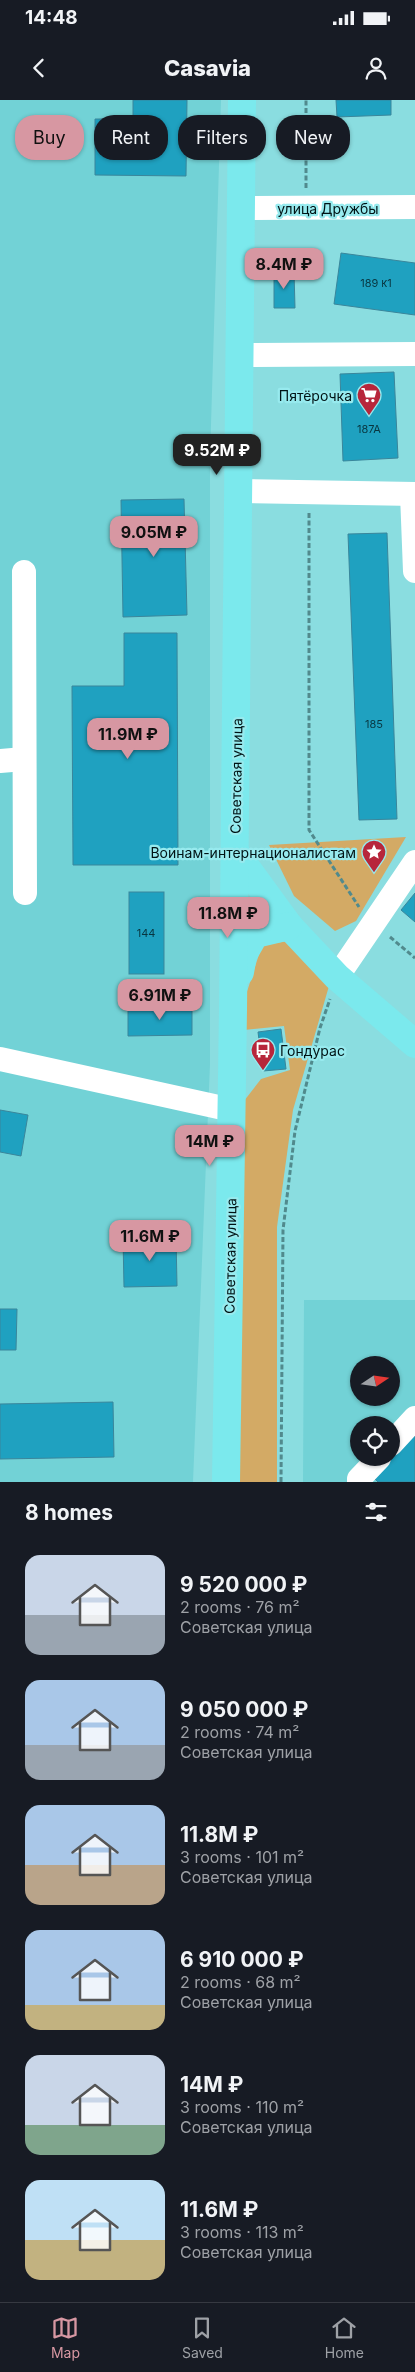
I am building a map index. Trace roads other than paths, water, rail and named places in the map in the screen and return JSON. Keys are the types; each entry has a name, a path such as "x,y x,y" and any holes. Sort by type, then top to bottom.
{"main road":[{"name":"Советская улица","path":"226,1482 235,852 242,100"},
{"path":"235,852 289,926 337,977 415,1044"},
{"path":"233,1010 243,955 255,934 289,926"}],"street":[{"name":"улица Дружбы","path":"241,208 415,207"},
{"path":"240,355 415,354"},
{"path":"238,491 414,494 415,572"},
{"path":"24,572 25,893"},
{"path":"0,761 24,759"},
{"path":"337,977 415,862"},
{"path":"0,1059 232,1110"},
{"path":"400,1434 415,1418"},
{"path":"359,1482 359,1479 371,1466"}],"place":[{"name":"Пятёрочка","path":"369,416"},
{"name":"Воинам-интернационалистам","path":"374,873"},
{"name":"Гондурас","path":"263,1071"}]}
